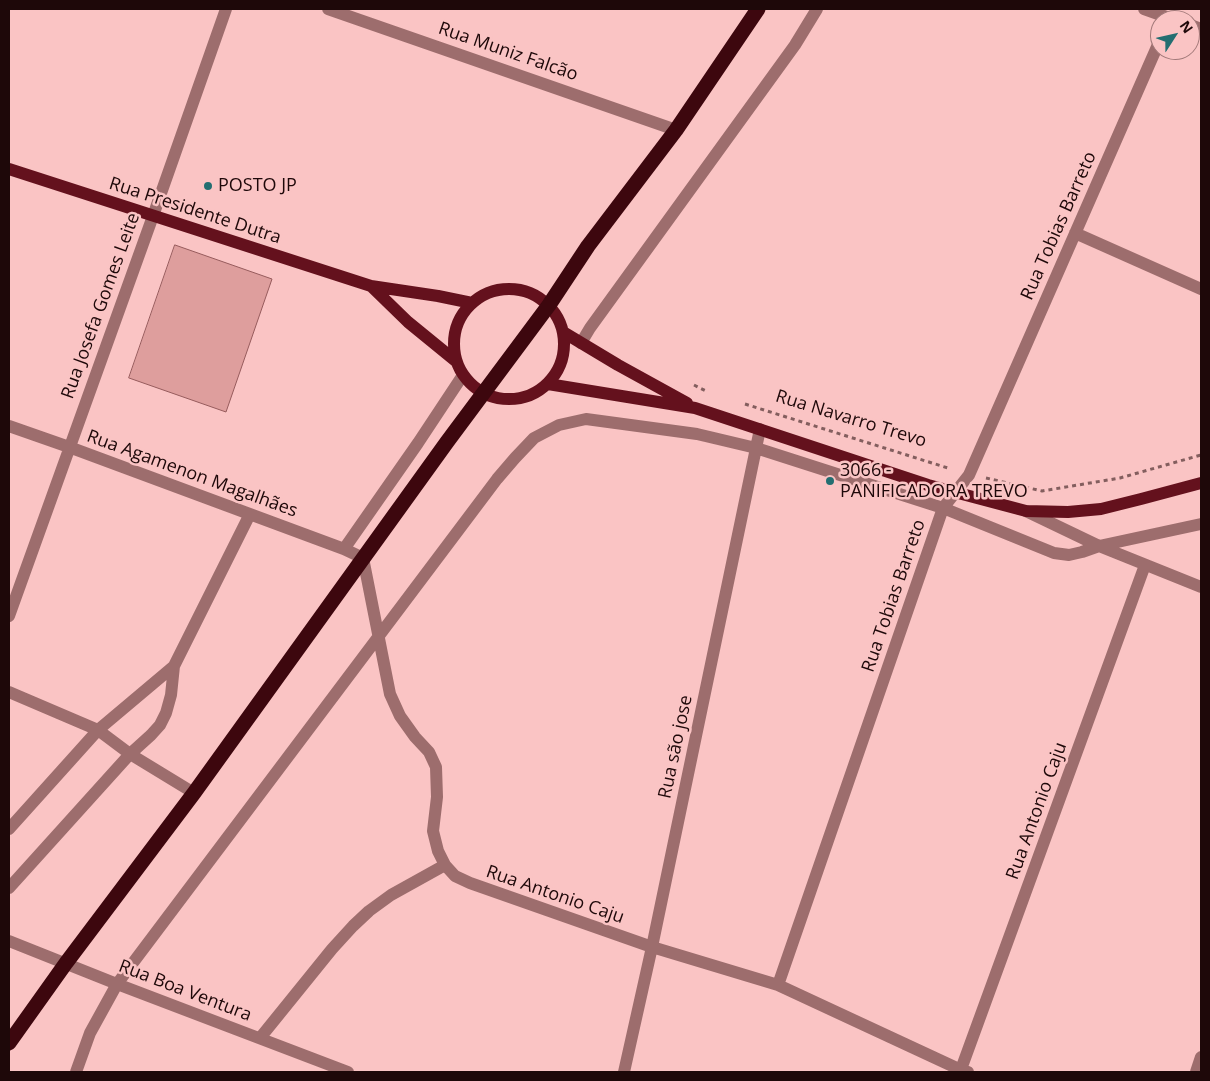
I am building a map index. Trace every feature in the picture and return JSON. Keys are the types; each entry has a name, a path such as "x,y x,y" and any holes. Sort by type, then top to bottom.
{"highway":[{"path":"9,1043 66,963 194,793 363,558 549,305 588,246 676,130 758,9"}],"main road":[{"name":"Rua Presidente Dutra","path":"9,169 372,286 472,303"},
{"path":"372,286 408,322 457,362"},
{"path":"511,288 538,296 549,305 556,314 564,332 564,350 559,368 548,384 533,394 515,399 499,398 484,393 472,385 463,374 457,362 454,346 456,330 462,315 472,303 484,294 511,288"},
{"path":"564,332 696,408"},
{"path":"548,384 696,408 928,485 1026,511 1068,512 1101,509 1201,483"}],"street":[{"name":"Rua Josefa Gomes Leite","path":"9,616 226,9"},
{"name":"Rua Muniz Falcão","path":"328,9 676,130"},
{"path":"582,343 590,328 795,45 816,9"},
{"name":"Rua Tobias Barreto","path":"778,985 943,508 969,474 1151,60"},
{"path":"1075,233 1201,289"},
{"path":"344,549 418,443 463,374"},
{"path":"76,1072 90,1033 117,984 497,480 534,438 559,426 586,419 697,434 756,448 943,508 1054,553 1069,555 1099,546 1201,524"},
{"name":"Rua Agamenon Magalhães","path":"9,426 344,549 363,558"},
{"name":"Rua são jose","path":"624,1072 652,947 760,428"},
{"path":"1026,511 1099,546 1201,587"},
{"path":"9,888 130,754 160,725 166,713 171,695 174,666 250,514"},
{"name":"Rua Antonio Caju","path":"363,558 390,694 400,716 429,752 436,767 437,797 433,831 438,851 445,865 455,876 652,947 778,985 963,1071 1145,564"},
{"path":"9,829 98,730 174,666"},
{"path":"9,692 98,730 130,754 194,793"},
{"path":"260,1038 353,926 391,895 445,865"},
{"name":"Rua Boa Ventura","path":"9,941 348,1072"},
{"path":"1196,1072 1201,1057"}],"path":[{"path":"691,383 708,392"},
{"name":"Rua Navarro Trevo","path":"736,401 969,474 1042,490 1120,478 1201,455"}],"building":[{"path":"175,245 272,279 226,412 129,378"}],"place":[{"name":"POSTO JP","path":"208,186"},
{"name":"3066 - PANIFICADORA TREVO","path":"830,481"}]}
